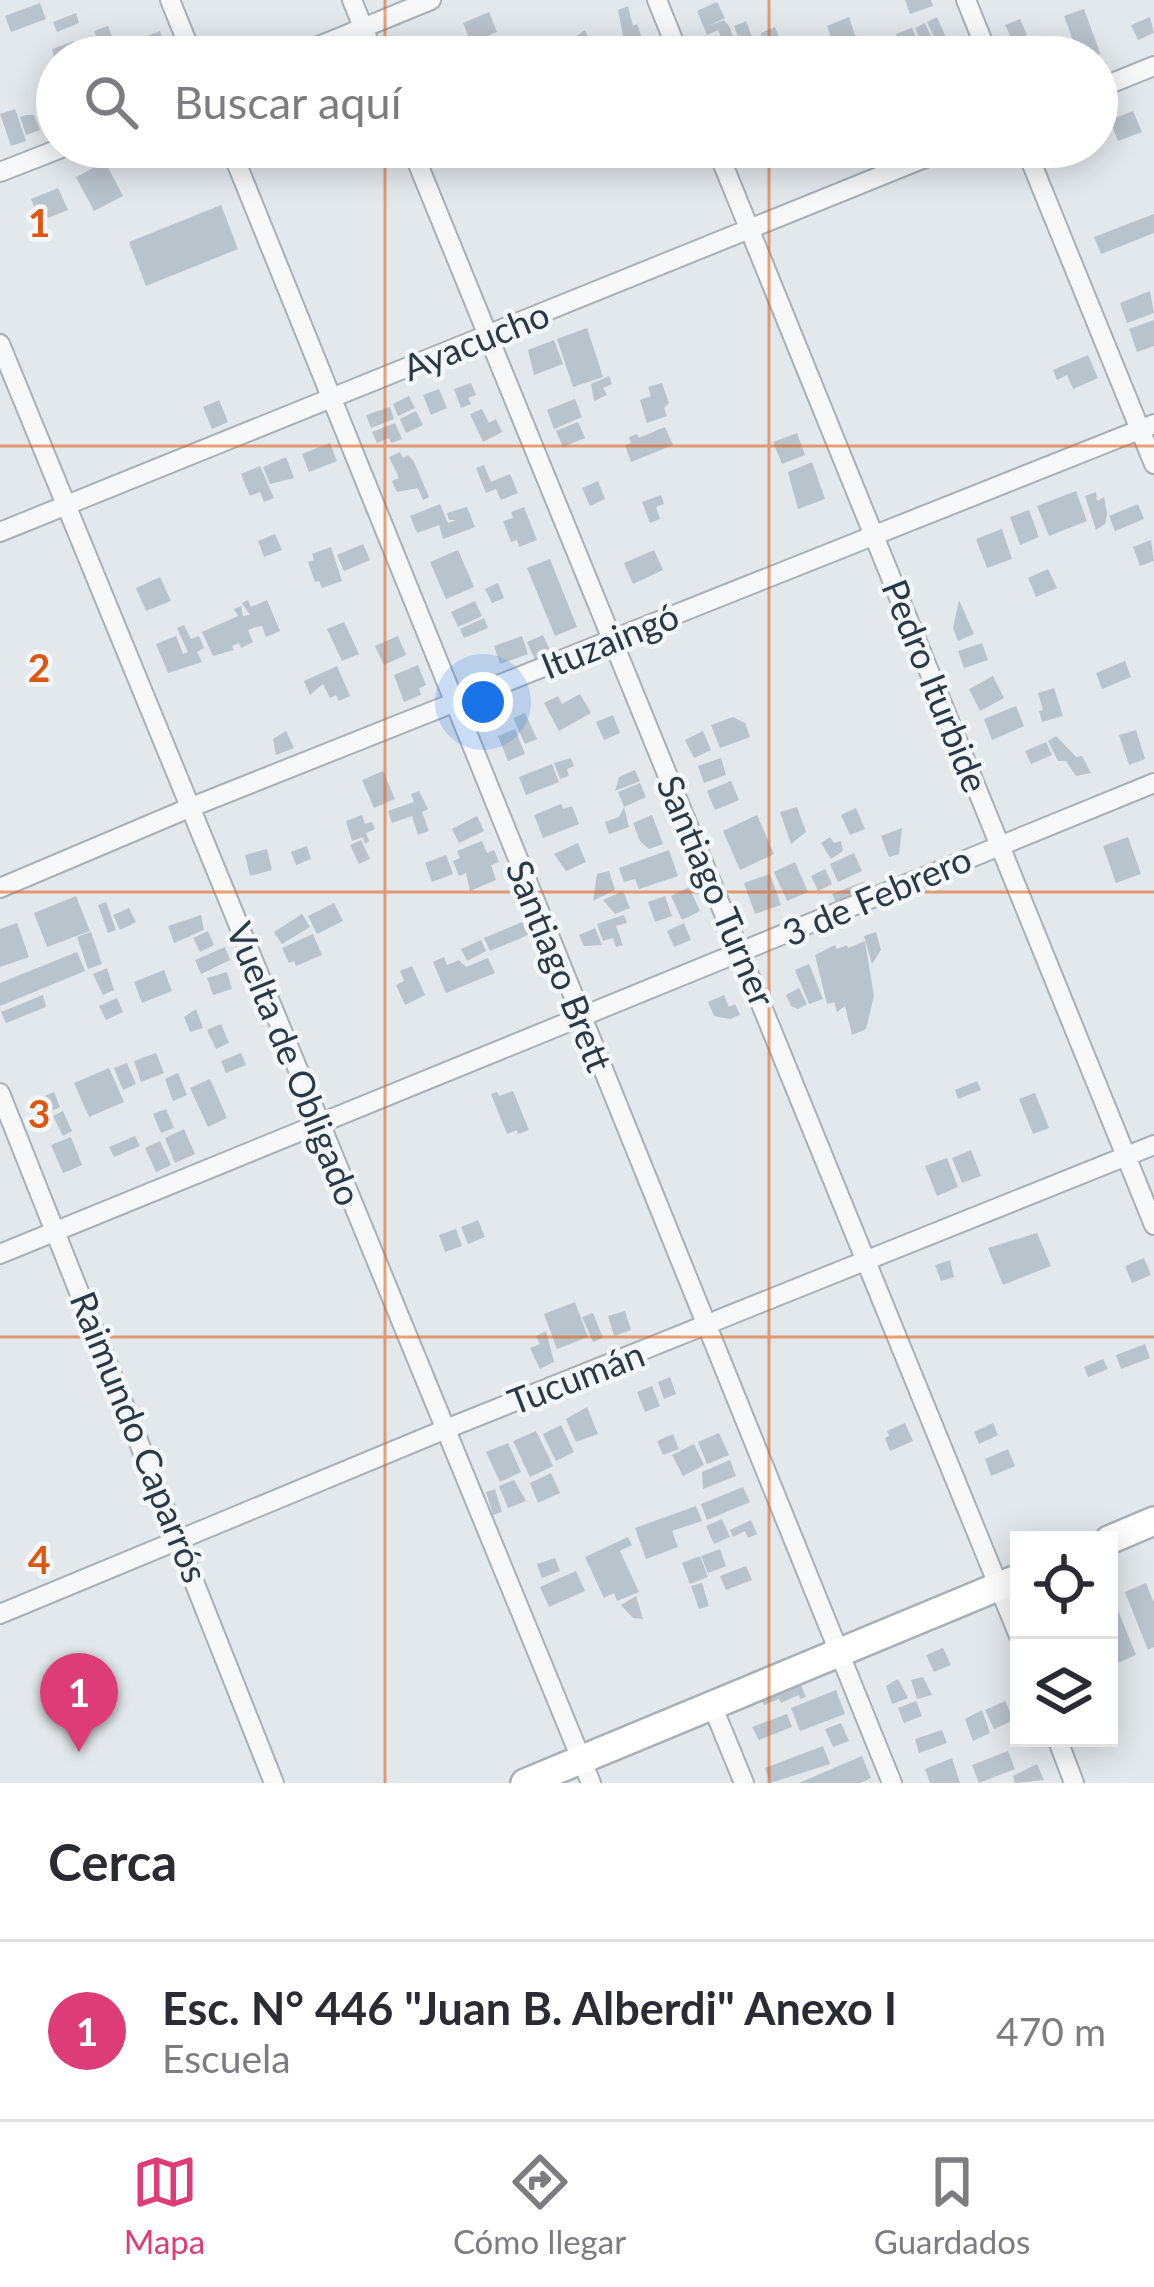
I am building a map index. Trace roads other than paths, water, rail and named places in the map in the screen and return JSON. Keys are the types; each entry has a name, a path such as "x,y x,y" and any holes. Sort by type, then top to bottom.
{"main road":[{"path":"1118,1536 1154,1522"},
{"path":"525,1783 586,1772 712,1705 1010,1582"}],"street":[{"path":"170,0 185,36"},
{"path":"352,0 366,36"},
{"path":"343,36 431,0"},
{"path":"657,0 672,36"},
{"path":"965,0 980,36"},
{"path":"1118,81 1154,66"},
{"path":"0,172 36,158"},
{"name":"Santiago Brett","path":"238,168 892,1783"},
{"name":"Santiago Turner","path":"418,168 868,1262 1010,1582"},
{"name":"Pedro Iturbide","path":"724,168 1154,1225"},
{"name":"Ayacucho","path":"0,532 898,168"},
{"path":"1034,168 1147,427 1154,464"},
{"name":"Vuelta de Obligado","path":"0,344 586,1772"},
{"name":"Ituzaingó","path":"0,888 873,533 1147,427"},
{"name":"3 de Febrero","path":"0,1254 1154,782"},
{"name":"Raimundo Caparrós","path":"0,1093 274,1783"},
{"name":"Tucumán","path":"0,1614 1154,1145"},
{"path":"712,1705 744,1783"},
{"path":"1060,1747 1073,1783"}],"place":[{"name":"Esc. N° 446 \"Juan B. Alberdi\" Anexo I","path":"79,1752"}]}
